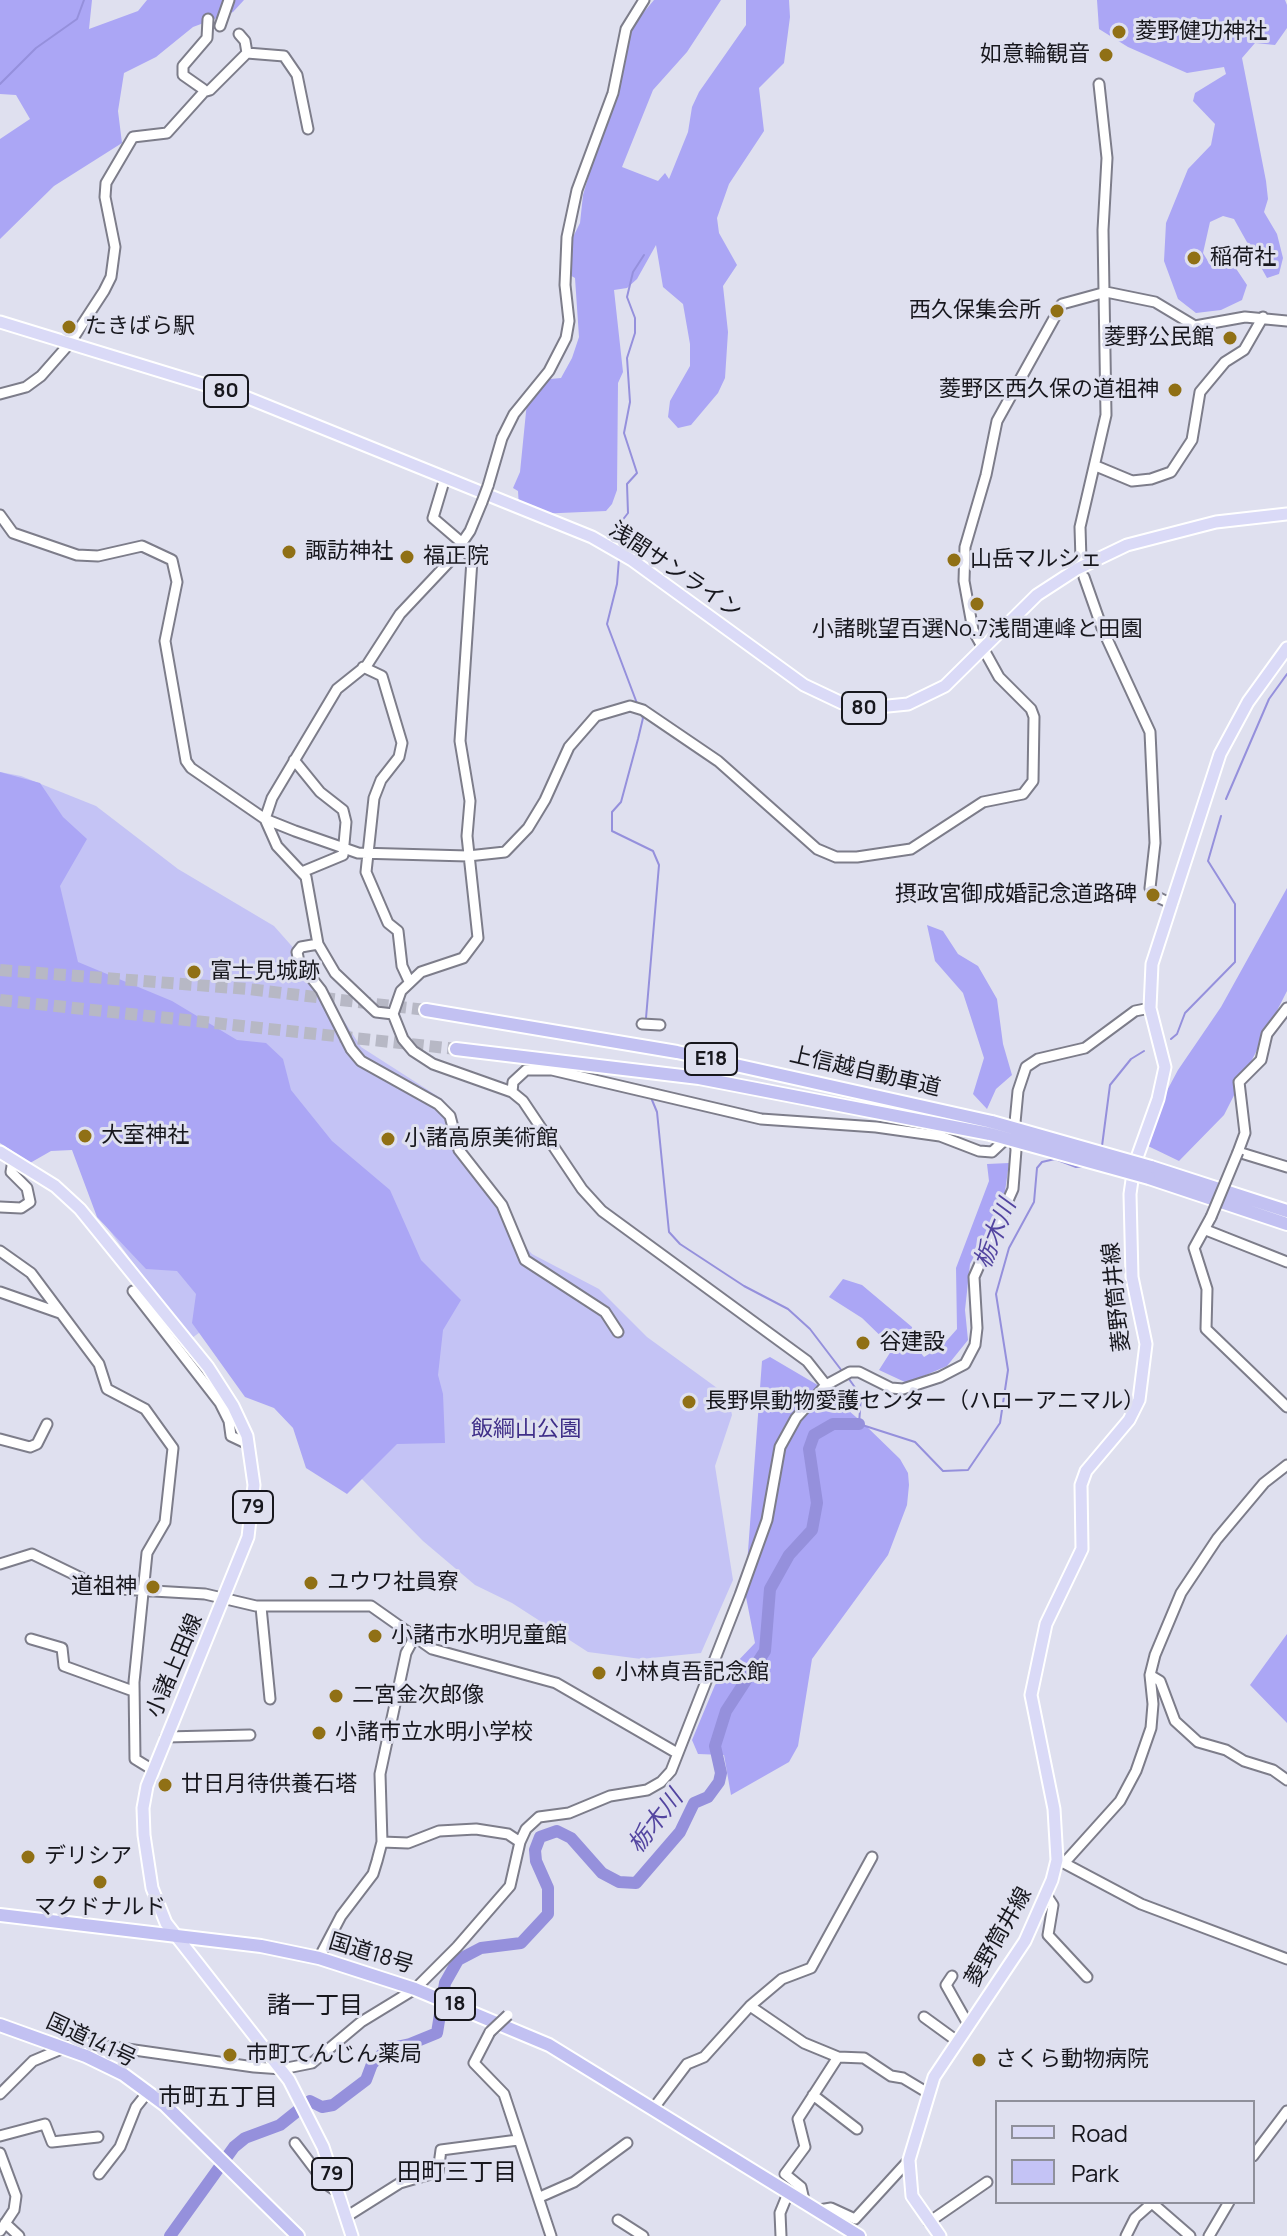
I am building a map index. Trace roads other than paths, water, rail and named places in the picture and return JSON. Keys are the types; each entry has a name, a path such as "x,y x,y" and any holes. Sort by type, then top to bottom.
{"highway":[{"name":"上信越自動車道","path":"426,1010 689,1054 991,1128 1287,1211"},
{"name":"上信越自動車道","path":"456,1049 714,1080 991,1128"},
{"name":"上信越自動車道","path":"1150,1172 1287,1224"},
{"name":"国道18号","path":"0,1915 261,1946 319,1958 415,1989 549,2045 804,2200 850,2234"},
{"name":"国道141号","path":"0,2025 65,2048 123,2074 165,2105 298,2236"}],"main road":[{"name":"浅間サンライン","path":"0,322 248,398 592,537 632,560 778,667 842,703 868,708 908,704 945,686 984,651 1037,595 1077,569 1127,545 1216,522 1287,514"},
{"name":"菱野筒井線","path":"940,2236 912,2196 909,2160 928,2093 957,2041 1013,1960 1047,1896 1061,1861 1052,1787 1035,1731 1031,1695 1046,1624 1082,1549 1081,1489 1086,1471 1129,1420 1139,1400 1146,1344 1132,1277 1130,1194 1134,1166 1158,1099 1165,1067 1150,1008 1152,964 1220,754 1248,702 1287,648"},
{"name":"小諸上田線","path":"0,1152 55,1186 80,1209 208,1367 233,1406 248,1444 254,1475 252,1519 225,1598 153,1770 144,1797 144,1835 154,1894 173,1934 282,2069 300,2098 338,2192 352,2236"}],"street":[{"path":"220,26 229,0"},
{"path":"393,1014 376,1012 335,973 318,944 302,872 277,846 265,819 272,798 337,689 363,667 400,614 448,563 470,531 502,438 514,414 549,371 566,338 569,321 565,285 567,237 577,190 613,93 626,29 644,0"},
{"path":"203,92 183,75 183,66 207,38 208,19"},
{"path":"239,34 245,41 247,53"},
{"path":"0,394 26,387 70,343 111,277 115,247 105,197 106,183 133,137 167,133 203,92 210,90 247,53 284,56 297,75 308,129"},
{"path":"1081,560 1080,527 1106,415 1106,134 1099,84"},
{"path":"0,515 13,533 77,555 98,556 142,546 172,560 177,582 165,641 186,761 191,768 265,819 369,853 468,856 505,852 516,842 545,800 569,747 596,716 630,706 643,710 718,761 766,807 824,852 857,857 917,848 967,811 983,802 1023,794 1033,781 1031,709 999,677 973,630 964,581 965,547 986,475 991,438 1062,304 1106,292 1155,302 1195,326 1263,317 1287,321"},
{"path":"1096,466 1132,481 1171,472 1192,440 1200,392 1225,362 1244,350 1263,317"},
{"path":"445,478 433,518 461,542 472,560 460,741 470,801 468,856 478,938 474,946 451,965 421,972 401,991 393,1014 403,1039 413,1051 446,1070 512,1092 523,1101 582,1189 602,1211 807,1361 826,1385"},
{"path":"1084,577 1102,628 1150,732 1155,843 1150,888 1153,895 1172,904"},
{"path":"363,667 382,676 402,743 399,757 381,780 374,798 366,872 388,923 398,931 402,966 409,981"},
{"path":"294,760 320,792 343,810 346,822 343,855 302,872"},
{"path":"318,944 301,947 297,952 299,962 321,990 351,1049 361,1061 438,1104 450,1116 459,1150 502,1205 525,1260 605,1312 618,1332"},
{"path":"0,2094 33,2061 87,2042 282,2069 312,2063 361,2022 415,1989 510,1886 520,1842 526,1829 539,1817 569,1813 610,1796 647,1790 661,1782 671,1771 767,1520 780,1447 796,1418 835,1377 859,1372 891,1388 903,1389 940,1377 965,1364 975,1345 977,1328 974,1277 1013,1189 1014,1133 1021,1077 1030,1062 1085,1048 1135,1011 1150,1008"},
{"path":"1287,1008 1267,1034 1261,1060 1239,1082 1245,1133 1206,1230 1194,1248 1207,1289 1206,1329 1287,1407"},
{"path":"642,1024 660,1025"},
{"path":"512,1092 513,1082 526,1070 570,1073 761,1119 876,1127 940,1136 979,1151 992,1152 1014,1133"},
{"path":"1238,1152 1287,1167"},
{"path":"0,1207 21,1208 30,1202 27,1188 11,1172 13,1160"},
{"path":"1206,1230 1287,1262"},
{"path":"0,1251 25,1267 99,1364 107,1389 145,1409 173,1448 165,1522 147,1553 133,1691 135,1759 153,1770"},
{"path":"133,1291 220,1403 229,1421 231,1436 248,1444"},
{"path":"0,1292 60,1313"},
{"path":"0,1439 30,1447 37,1444 47,1424"},
{"path":"1287,1465 1264,1483 1207,1551 1181,1593 1150,1675 1151,1728 1136,1771 1120,1801 1061,1861 1141,1904 1287,1959"},
{"path":"0,1564 32,1554 59,1565 90,1585 225,1598 261,1607 366,1605 381,1611 414,1638 440,1652 556,1683 677,1753"},
{"path":"261,1607 270,1699"},
{"path":"319,1958 341,1916 373,1874 382,1842 380,1774 406,1653 414,1638"},
{"path":"31,1639 62,1648 64,1666 133,1691"},
{"path":"1150,1675 1160,1681 1175,1721 1198,1742 1273,1770 1287,1780"},
{"path":"166,1737 250,1735"},
{"path":"382,1842 408,1843 439,1831 476,1829 508,1834 520,1842"},
{"path":"653,2109 687,2064 704,2057 750,2006 782,1979 814,1964 872,1857"},
{"path":"1047,1896 1053,1905 1048,1935 1087,1977"},
{"path":"952,1976 946,1985 968,2024"},
{"path":"750,2006 804,2043 838,2057 864,2058 928,2093"},
{"path":"508,2015 490,2032 474,2063 504,2094 551,2236"},
{"path":"924,2017 957,2041"},
{"path":"804,2200 801,2187 785,2174 805,2147 798,2119 838,2057"},
{"path":"99,2174 120,2147 136,2107 148,2092"},
{"path":"813,2095 857,2129"},
{"path":"1255,2153 1287,2111"},
{"path":"0,2136 45,2124 52,2142 98,2137"},
{"path":"346,2217 400,2183 438,2172 441,2150 518,2140"},
{"path":"295,2143 326,2184 338,2192"},
{"path":"540,2197 574,2182 627,2143"},
{"path":"0,2153 16,2196 14,2210 3,2227 19,2236"},
{"path":"819,2210 831,2208 855,2219 909,2160"},
{"path":"929,2222 987,2182"},
{"path":"781,2236 780,2213 789,2191"},
{"path":"1126,2236 1135,2218 1151,2204"},
{"path":"1153,2204 1190,2236"},
{"path":"1209,2236 1228,2204"},
{"path":"618,2220 643,2236"}],"waterway":[{"path":"0,84 36,48 77,19 84,0"},
{"path":"619,549 621,522 628,513 627,484 637,473 624,433 630,402 627,358 635,333 635,318 627,297 633,272 644,255"},
{"path":"619,559 617,584 607,624 638,706"},
{"name":"栃木川","path":"1226,799 1269,699 1287,674"},
{"path":"640,712 643,718 621,802 612,812 612,831 653,851 659,865 646,1018"},
{"name":"栃木川","path":"1171,1039 1177,1034 1185,1013 1235,962 1235,904 1208,861 1221,816"},
{"name":"栃木川","path":"1102,1146 1110,1085 1131,1059 1144,1051"},
{"path":"652,1100 657,1112 669,1232 680,1244 744,1286 788,1309 810,1329 842,1371"},
{"name":"栃木川","path":"849,1379 861,1396 859,1424 915,1442 943,1471 968,1470 1000,1423 1008,1370 996,1294 1009,1248 1034,1202 1037,1168 1042,1162 1055,1159 1076,1167 1085,1166"},
{"name":"栃木川","path":"170,2236 234,2147 245,2138 280,2125 310,2101 322,2107 333,2105 366,2080 372,2064 387,2049 437,2033 445,1983 458,1960 481,1948 521,1943 548,1914 548,1888 536,1861 535,1850 540,1837 557,1831 571,1838 602,1873 619,1882 636,1883 680,1832 694,1803 708,1797 719,1782 721,1773 715,1746 726,1711 765,1651 770,1589 789,1555 812,1530 817,1503 809,1449 814,1435 833,1424 859,1424"}],"tunnel":[{"path":"0,970 248,989 426,1010"},
{"path":"0,1000 456,1049"}],"place":[{"name":"菱野健功神社","path":"1119,32"},
{"name":"如意輪観音","path":"1106,55"},
{"name":"稲荷社","path":"1194,258"},
{"name":"西久保集会所","path":"1057,311"},
{"name":"たきばら駅","path":"69,327"},
{"name":"菱野公民館","path":"1230,338"},
{"name":"菱野区西久保の道祖神","path":"1175,390"},
{"name":"諏訪神社","path":"289,552"},
{"name":"福正院","path":"407,557"},
{"name":"山岳マルシェ","path":"954,560"},
{"name":"小諸眺望百選No.7浅間連峰と田園","path":"977,604"},
{"name":"摂政宮御成婚記念道路碑","path":"1153,895"},
{"name":"富士見城跡","path":"194,972"},
{"name":"大室神社","path":"85,1136"},
{"name":"小諸高原美術館","path":"388,1139"},
{"name":"谷建設","path":"863,1343"},
{"name":"長野県動物愛護センター（ハローアニマル）","path":"689,1402"},
{"name":"ユウワ社員寮","path":"311,1583"},
{"name":"道祖神","path":"153,1587"},
{"name":"小諸市水明児童館","path":"375,1636"},
{"name":"小林貞吾記念館","path":"599,1673"},
{"name":"二宮金次郎像","path":"336,1696"},
{"name":"小諸市立水明小学校","path":"319,1733"},
{"name":"廿日月待供養石塔","path":"165,1785"},
{"name":"デリシア","path":"28,1857"},
{"name":"マクドナルド","path":"100,1882"},
{"name":"市町てんじん薬局","path":"230,2055"},
{"name":"さくら動物病院","path":"979,2060"}],"district":[{"name":"諸一丁目","path":"315,2006"},
{"name":"市町五丁目","path":"218,2098"},
{"name":"田町三丁目","path":"457,2173"}],"park label":[{"name":"飯綱山公園","path":"526,1430"}]}
